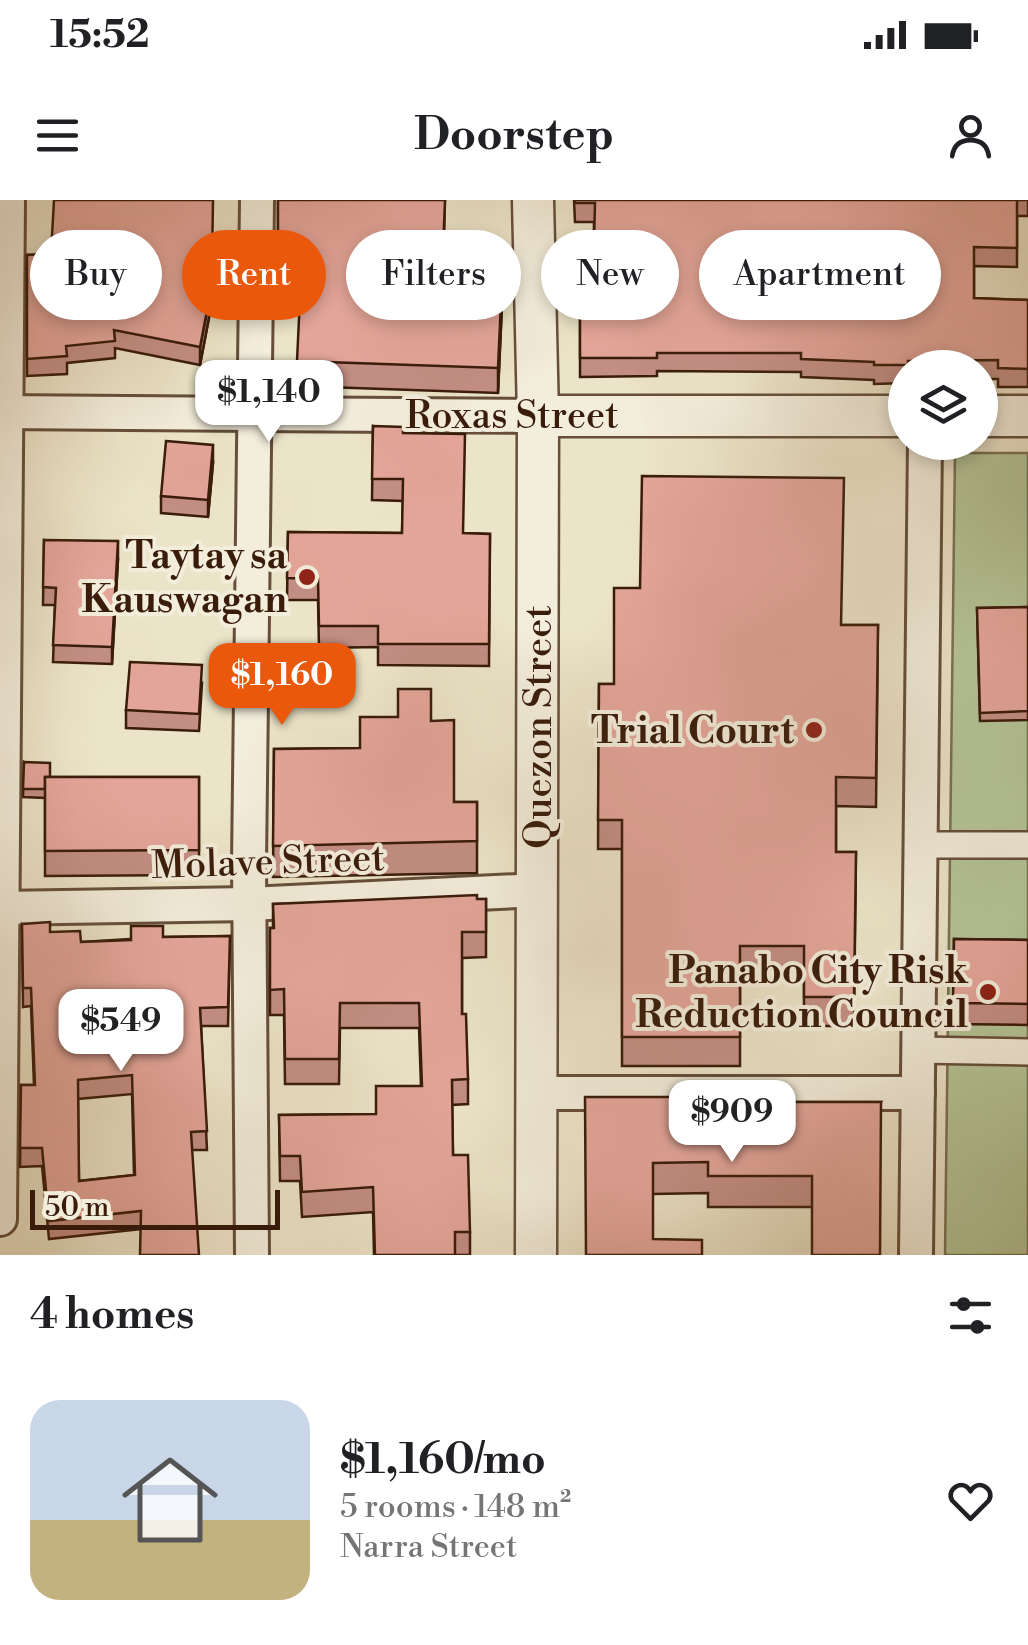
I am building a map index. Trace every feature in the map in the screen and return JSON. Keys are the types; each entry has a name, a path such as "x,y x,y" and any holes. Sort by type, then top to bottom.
{"street":[{"path":"0,1218 8,200"},
{"path":"252,1255 249,904 256,200"},
{"name":"Quezon Street","path":"533,200 538,416 536,1255"},
{"name":"Roxas Street","path":"4,412 888,416"},
{"path":"998,416 1028,416"},
{"path":"916,1255 926,460"},
{"path":"921,846 1028,845"},
{"name":"Molave Street","path":"1,908 249,904 538,890"},
{"path":"918,1050 1028,1052"},
{"path":"537,1093 918,1093"}],"green space":[{"path":"998,453 1028,453 1028,1255 945,1255 955,460 998,460"}],"building":[{"path":"54,200 213,200 213,230 182,230 182,320 205,320 200,347 114,330 115,341 66,346 67,356 27,359 27,255 30,255 30,320 162,320 162,230 52,230"},
{"path":"278,200 445,200 444,230 346,230 346,320 500,320 498,368 297,361 299,320 326,320 326,230 278,230"},
{"path":"1017,200 1017,248 974,247 974,298 1028,300 1028,369 998,368 998,350 888,350 888,365 801,359 801,353 657,353 657,358 580,358 580,320 679,320 679,230 594,230 595,203 575,203"},
{"path":"373,426 403,427 403,433 465,434 463,533 490,534 489,644 378,644 378,626 319,626 318,579 287,578 288,532 402,533 403,479 372,479"},
{"path":"166,441 213,445 208,500 161,496"},
{"path":"642,476 844,478 841,625 878,625 876,778 836,777 836,852 856,852 854,997 804,997 804,946 740,946 740,1037 622,1037 622,820 598,820 599,684 614,684 614,588 640,588"},
{"path":"44,540 118,541 112,647 53,645 56,588 43,587"},
{"path":"1028,607 1028,711 980,713 977,608"},
{"path":"130,662 202,665 199,714 126,710"},
{"path":"398,689 431,689 431,721 454,720 454,802 477,802 477,841 273,846 274,749 360,748 360,717 398,717"},
{"path":"24,762 50,763 45,789 23,789"},
{"path":"45,777 199,777 199,850 45,851"},
{"path":"477,895 477,899 486,899 486,932 462,932 462,1014 466,1014 468,1079 452,1080 453,1155 468,1155 470,1232 455,1232 455,1255 375,1255 373,1187 302,1192 300,1156 280,1156 279,1115 376,1114 376,1086 422,1086 419,1003 340,1003 339,1059 285,1059 284,989 270,990 273,904"},
{"path":"50,922 50,932 80,931 81,942 131,940 131,926 163,926 163,937 230,936 228,1007 200,1008 207,1131 191,1132 199,1255 140,1255 141,1211 49,1221 42,1148 20,1148 21,1085 35,1085 31,988 23,988 22,924","holes":["132,1075 135,1175 79,1181 78,1080"]},
{"name":"Panabo City Risk Reduction Council","path":"954,939 1028,940 1028,1004 953,1003"},
{"path":"585,1097 691,1097 691,1102 881,1102 880,1255 812,1255 812,1176 708,1176 708,1162 653,1163 653,1239 702,1240 702,1255 586,1255"}],"place":[{"name":"Taytay sa Kauswagan","path":"307,577"},
{"name":"Trial Court","path":"814,730"},
{"name":"Panabo City Risk Reduction Council","path":"988,992"}]}
